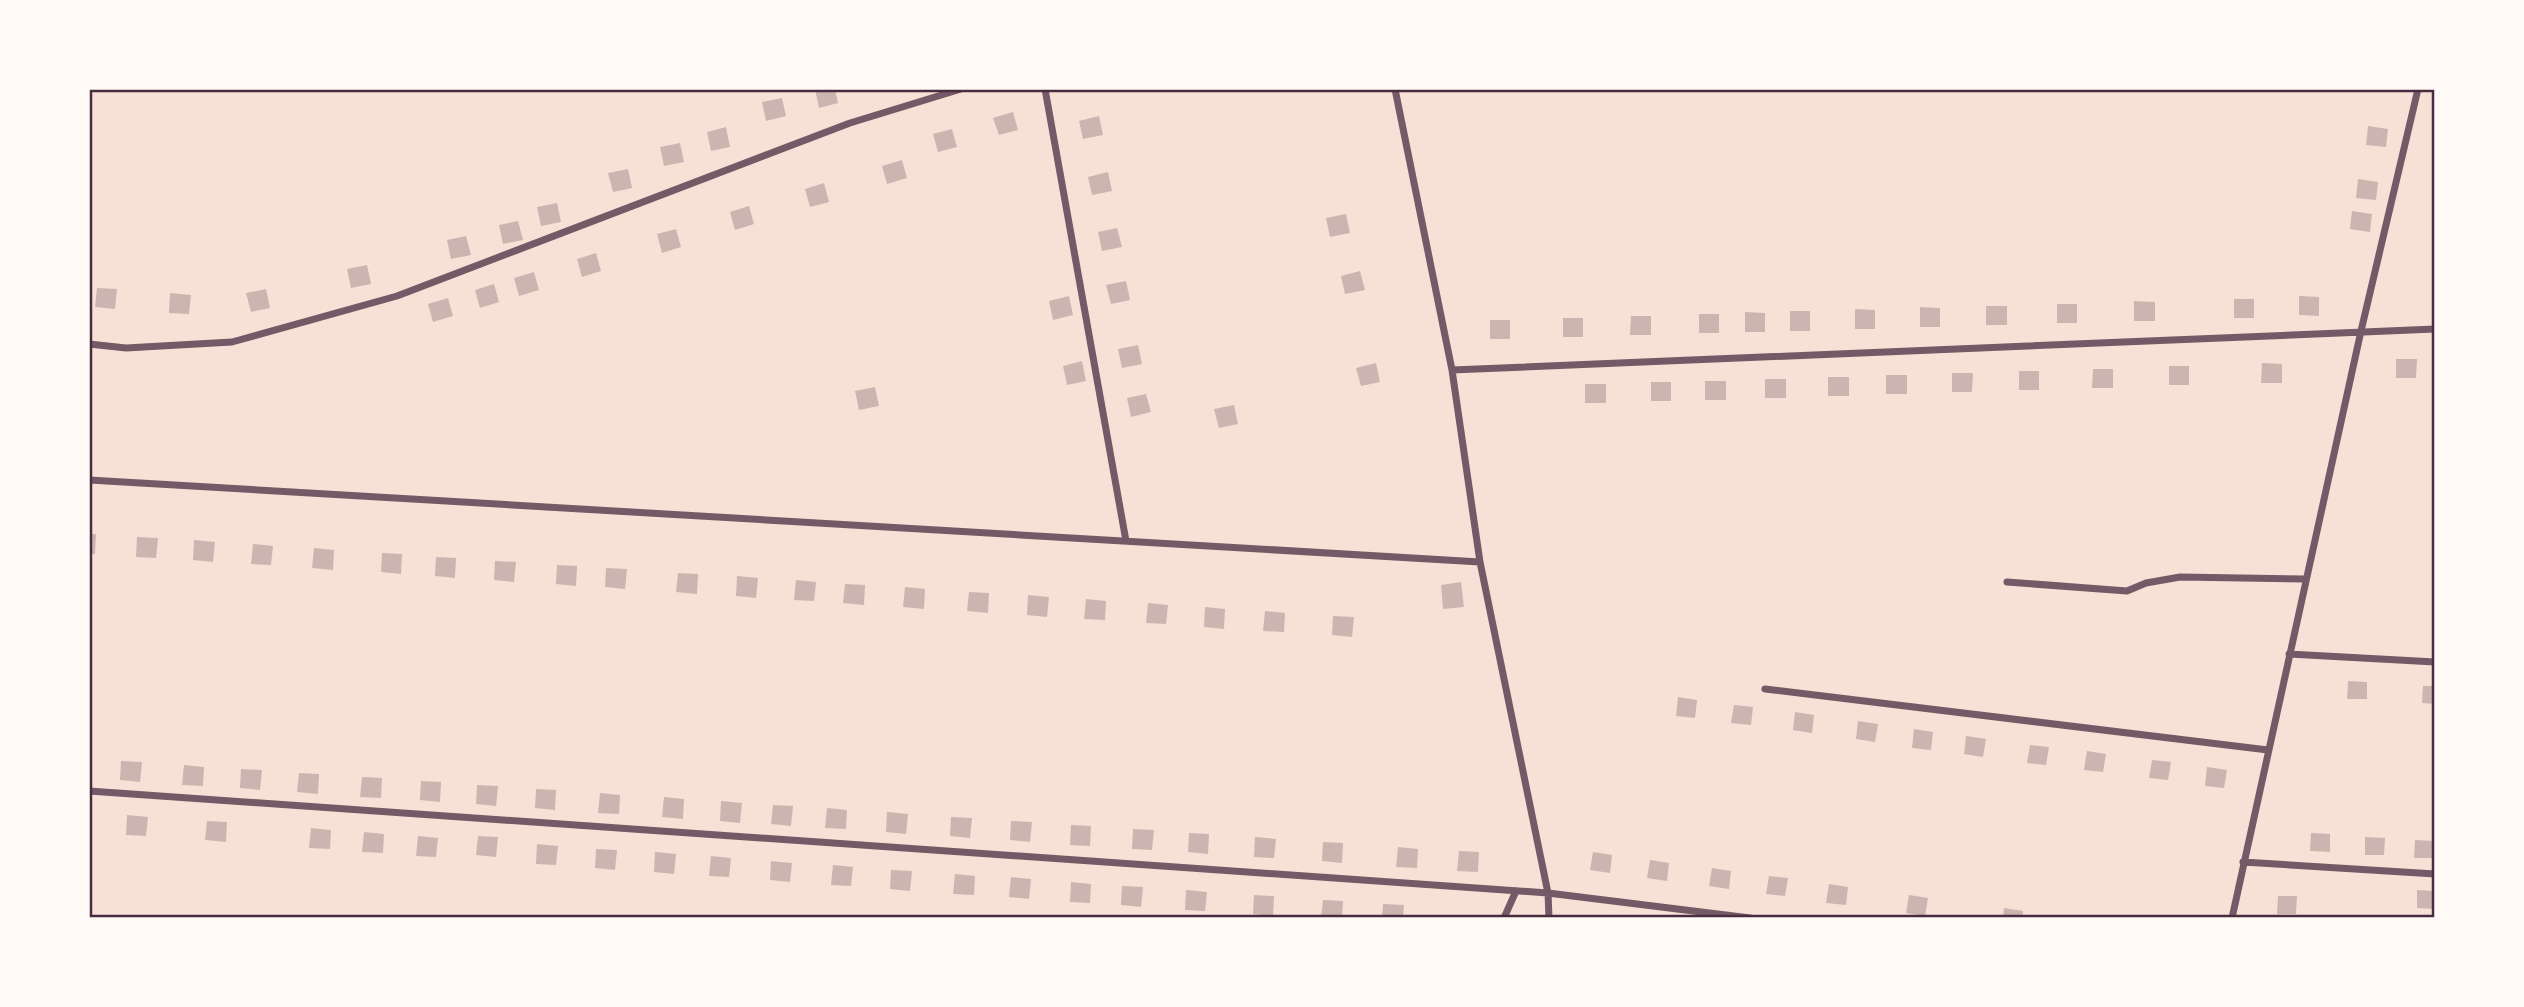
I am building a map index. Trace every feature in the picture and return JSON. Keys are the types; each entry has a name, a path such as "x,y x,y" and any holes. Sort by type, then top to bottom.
{"street":[{"path":"89,344 126,348 232,342 385,299 850,122 961,89"},
{"path":"1045,89 1126,541"},
{"path":"1395,89 1452,370 1480,562 1548,893 1549,918"},
{"path":"2232,918 2361,331 2418,89"},
{"path":"1452,370 2435,329"},
{"path":"89,480 1480,562"},
{"path":"2007,582 2127,590 2146,583 2180,577 2306,579"},
{"path":"2289,654 2435,662"},
{"path":"1765,689 2268,750"},
{"path":"89,791 1548,893 1750,918"},
{"path":"2243,862 2435,874"},
{"path":"1504,918 1516,891"}],"building":[{"path":"815,89 835,89 838,103 819,108"},
{"path":"782,98 786,116 766,121 762,102"},
{"path":"1013,112 1018,130 999,135 993,118"},
{"path":"1099,116 1103,135 1083,139 1079,121"},
{"path":"2368,126 2388,129 2386,147 2366,145"},
{"path":"726,127 730,147 711,151 707,132"},
{"path":"952,129 957,147 938,152 933,134"},
{"path":"680,143 684,162 664,166 660,147"},
{"path":"902,160 907,178 887,184 882,166"},
{"path":"628,169 632,188 613,192 608,173"},
{"path":"1108,172 1112,191 1092,195 1088,177"},
{"path":"2358,179 2378,182 2376,200 2356,198"},
{"path":"824,183 829,202 810,207 805,189"},
{"path":"557,203 561,222 541,226 537,207"},
{"path":"749,206 754,224 735,230 730,212"},
{"path":"2352,211 2372,214 2370,232 2350,229"},
{"path":"1346,214 1350,233 1330,237 1326,218"},
{"path":"518,221 523,240 503,244 499,225"},
{"path":"1117,228 1122,247 1102,251 1098,232"},
{"path":"676,229 681,247 662,253 657,234"},
{"path":"466,236 471,255 451,259 447,240"},
{"path":"596,253 601,271 582,277 577,259"},
{"path":"367,265 371,284 351,288 347,269"},
{"path":"1360,271 1365,290 1345,294 1341,276"},
{"path":"534,272 539,290 519,296 514,278"},
{"path":"1126,281 1130,300 1111,304 1106,285"},
{"path":"494,284 499,302 480,308 475,290"},
{"path":"97,288 117,289 115,309 95,307"},
{"path":"266,289 270,308 251,312 246,293"},
{"path":"170,293 191,295 189,314 169,313"},
{"path":"1069,296 1073,315 1053,320 1049,301"},
{"path":"2299,296 2319,297 2319,316 2299,315"},
{"path":"448,298 453,316 433,322 428,304"},
{"path":"2234,299 2254,299 2254,318 2234,318"},
{"path":"2134,301 2155,302 2155,321 2134,321"},
{"path":"2057,304 2077,304 2077,323 2057,323"},
{"path":"1986,306 2007,306 2007,325 1986,325"},
{"path":"1920,307 1940,308 1940,327 1920,327"},
{"path":"1855,309 1875,310 1875,329 1855,329"},
{"path":"1790,311 1810,311 1810,331 1790,331"},
{"path":"1745,312 1765,313 1765,332 1745,332"},
{"path":"1699,314 1719,314 1719,333 1699,333"},
{"path":"1631,316 1651,316 1651,335 1630,335"},
{"path":"1563,318 1583,318 1583,337 1563,337"},
{"path":"1490,320 1510,320 1510,339 1490,339"},
{"path":"1138,345 1142,364 1122,368 1118,349"},
{"path":"2396,359 2417,359 2416,378 2396,378"},
{"path":"1082,361 1086,381 1067,385 1063,366"},
{"path":"1376,363 1380,382 1361,386 1356,368"},
{"path":"2262,363 2282,364 2282,383 2261,383"},
{"path":"2169,366 2189,366 2189,385 2169,385"},
{"path":"2093,369 2113,369 2113,388 2092,388"},
{"path":"2019,371 2039,371 2039,390 2019,390"},
{"path":"1952,373 1973,373 1972,392 1952,392"},
{"path":"1886,375 1907,375 1907,394 1886,394"},
{"path":"1828,377 1849,377 1849,396 1828,396"},
{"path":"1765,379 1786,379 1786,398 1765,398"},
{"path":"1705,381 1726,381 1726,400 1705,400"},
{"path":"1651,382 1671,382 1671,401 1651,401"},
{"path":"1585,384 1606,384 1606,403 1585,403"},
{"path":"875,387 879,406 859,410 855,391"},
{"path":"1146,394 1151,412 1131,417 1127,398"},
{"path":"1234,405 1238,424 1219,428 1214,409"},
{"path":"89,534 96,534 95,554 89,554"},
{"path":"137,537 158,538 156,558 136,557"},
{"path":"194,540 215,542 213,562 193,560"},
{"path":"253,544 273,546 271,565 251,564"},
{"path":"314,548 334,550 333,570 312,568"},
{"path":"382,553 402,554 401,574 381,572"},
{"path":"436,557 456,558 455,578 435,576"},
{"path":"495,561 516,562 514,582 494,580"},
{"path":"557,565 577,566 576,586 556,584"},
{"path":"606,568 627,569 625,589 605,587"},
{"path":"678,573 698,574 697,594 676,592"},
{"path":"737,576 758,578 756,598 736,596"},
{"path":"796,580 816,582 814,601 794,600"},
{"path":"1461,582 1464,607 1443,609 1441,585"},
{"path":"845,584 865,585 864,605 843,603"},
{"path":"905,587 925,589 924,609 903,607"},
{"path":"969,592 989,593 988,613 967,611"},
{"path":"1028,595 1049,597 1047,617 1027,615"},
{"path":"1086,599 1106,601 1105,620 1084,619"},
{"path":"1148,603 1168,605 1166,624 1146,623"},
{"path":"1205,607 1225,609 1224,629 1204,627"},
{"path":"1265,611 1285,613 1284,632 1263,631"},
{"path":"1333,616 1354,617 1352,637 1332,635"},
{"path":"2348,681 2367,682 2367,699 2347,699"},
{"path":"2423,686 2435,686 2435,704 2422,703"},
{"path":"1678,697 1697,700 1695,718 1676,716"},
{"path":"1734,705 1753,707 1751,725 1731,723"},
{"path":"1795,712 1814,715 1812,733 1793,730"},
{"path":"1858,721 1878,724 1875,742 1856,739"},
{"path":"1914,729 1933,732 1931,750 1912,748"},
{"path":"1966,736 1986,739 1983,757 1964,754"},
{"path":"2030,745 2049,747 2046,765 2027,763"},
{"path":"2087,751 2106,754 2103,772 2084,770"},
{"path":"2152,760 2171,762 2168,780 2149,778"},
{"path":"121,761 142,762 140,782 120,780"},
{"path":"184,765 204,767 203,786 182,785"},
{"path":"2207,767 2227,770 2224,788 2205,786"},
{"path":"241,769 262,770 260,790 240,788"},
{"path":"299,773 319,774 318,794 297,792"},
{"path":"362,777 382,778 381,798 360,797"},
{"path":"421,781 441,782 440,802 420,800"},
{"path":"477,785 498,786 496,806 476,804"},
{"path":"536,789 556,790 555,810 535,808"},
{"path":"600,793 620,795 619,814 598,813"},
{"path":"664,797 684,799 683,819 662,817"},
{"path":"721,801 742,803 740,823 720,821"},
{"path":"773,805 793,806 791,826 771,824"},
{"path":"827,808 847,810 846,829 825,828"},
{"path":"887,812 908,814 906,834 886,832"},
{"path":"127,815 148,817 146,836 126,835"},
{"path":"951,817 972,818 970,838 950,836"},
{"path":"207,821 227,822 226,842 205,840"},
{"path":"1011,821 1032,822 1030,842 1010,840"},
{"path":"1071,825 1091,826 1090,846 1070,845"},
{"path":"311,828 331,830 330,849 309,848"},
{"path":"1133,829 1154,830 1152,850 1132,849"},
{"path":"364,832 384,834 383,853 362,852"},
{"path":"1189,833 1209,834 1208,854 1188,852"},
{"path":"2311,833 2330,834 2330,852 2310,851"},
{"path":"418,836 438,838 436,857 416,856"},
{"path":"478,836 498,837 496,857 476,855"},
{"path":"1255,837 1276,839 1274,858 1254,857"},
{"path":"2365,837 2385,838 2384,855 2365,855"},
{"path":"2415,840 2434,841 2433,858 2414,858"},
{"path":"1323,842 1343,843 1342,863 1322,861"},
{"path":"537,844 558,846 556,865 536,864"},
{"path":"1398,847 1418,849 1417,868 1396,867"},
{"path":"596,849 617,850 615,870 595,868"},
{"path":"1459,851 1479,852 1478,872 1457,871"},
{"path":"655,852 676,854 674,874 654,872"},
{"path":"1593,852 1612,855 1610,873 1590,870"},
{"path":"711,856 731,858 729,877 709,876"},
{"path":"1650,860 1669,863 1667,881 1647,878"},
{"path":"771,861 792,863 790,882 770,880"},
{"path":"833,865 853,867 851,886 831,885"},
{"path":"1712,868 1731,871 1729,889 1709,886"},
{"path":"891,870 912,871 910,891 890,889"},
{"path":"955,874 975,876 974,895 953,894"},
{"path":"1769,876 1788,878 1785,896 1766,894"},
{"path":"1011,877 1031,879 1029,899 1009,897"},
{"path":"1071,882 1091,884 1090,903 1070,902"},
{"path":"1829,884 1848,887 1846,905 1826,903"},
{"path":"1122,886 1143,887 1141,907 1121,905"},
{"path":"1186,890 1207,892 1205,911 1185,910"},
{"path":"2417,890 2435,891 2435,909 2417,908"},
{"path":"1254,895 1274,896 1273,916 1253,914"},
{"path":"1909,895 1928,898 1925,916 1906,913"},
{"path":"2278,896 2297,896 2296,914 2277,914"},
{"path":"1323,900 1343,901 1342,918 1321,918"},
{"path":"1383,904 1404,905 1403,918 1382,918"},
{"path":"2004,908 2023,911 2022,918 2003,918"}]}
